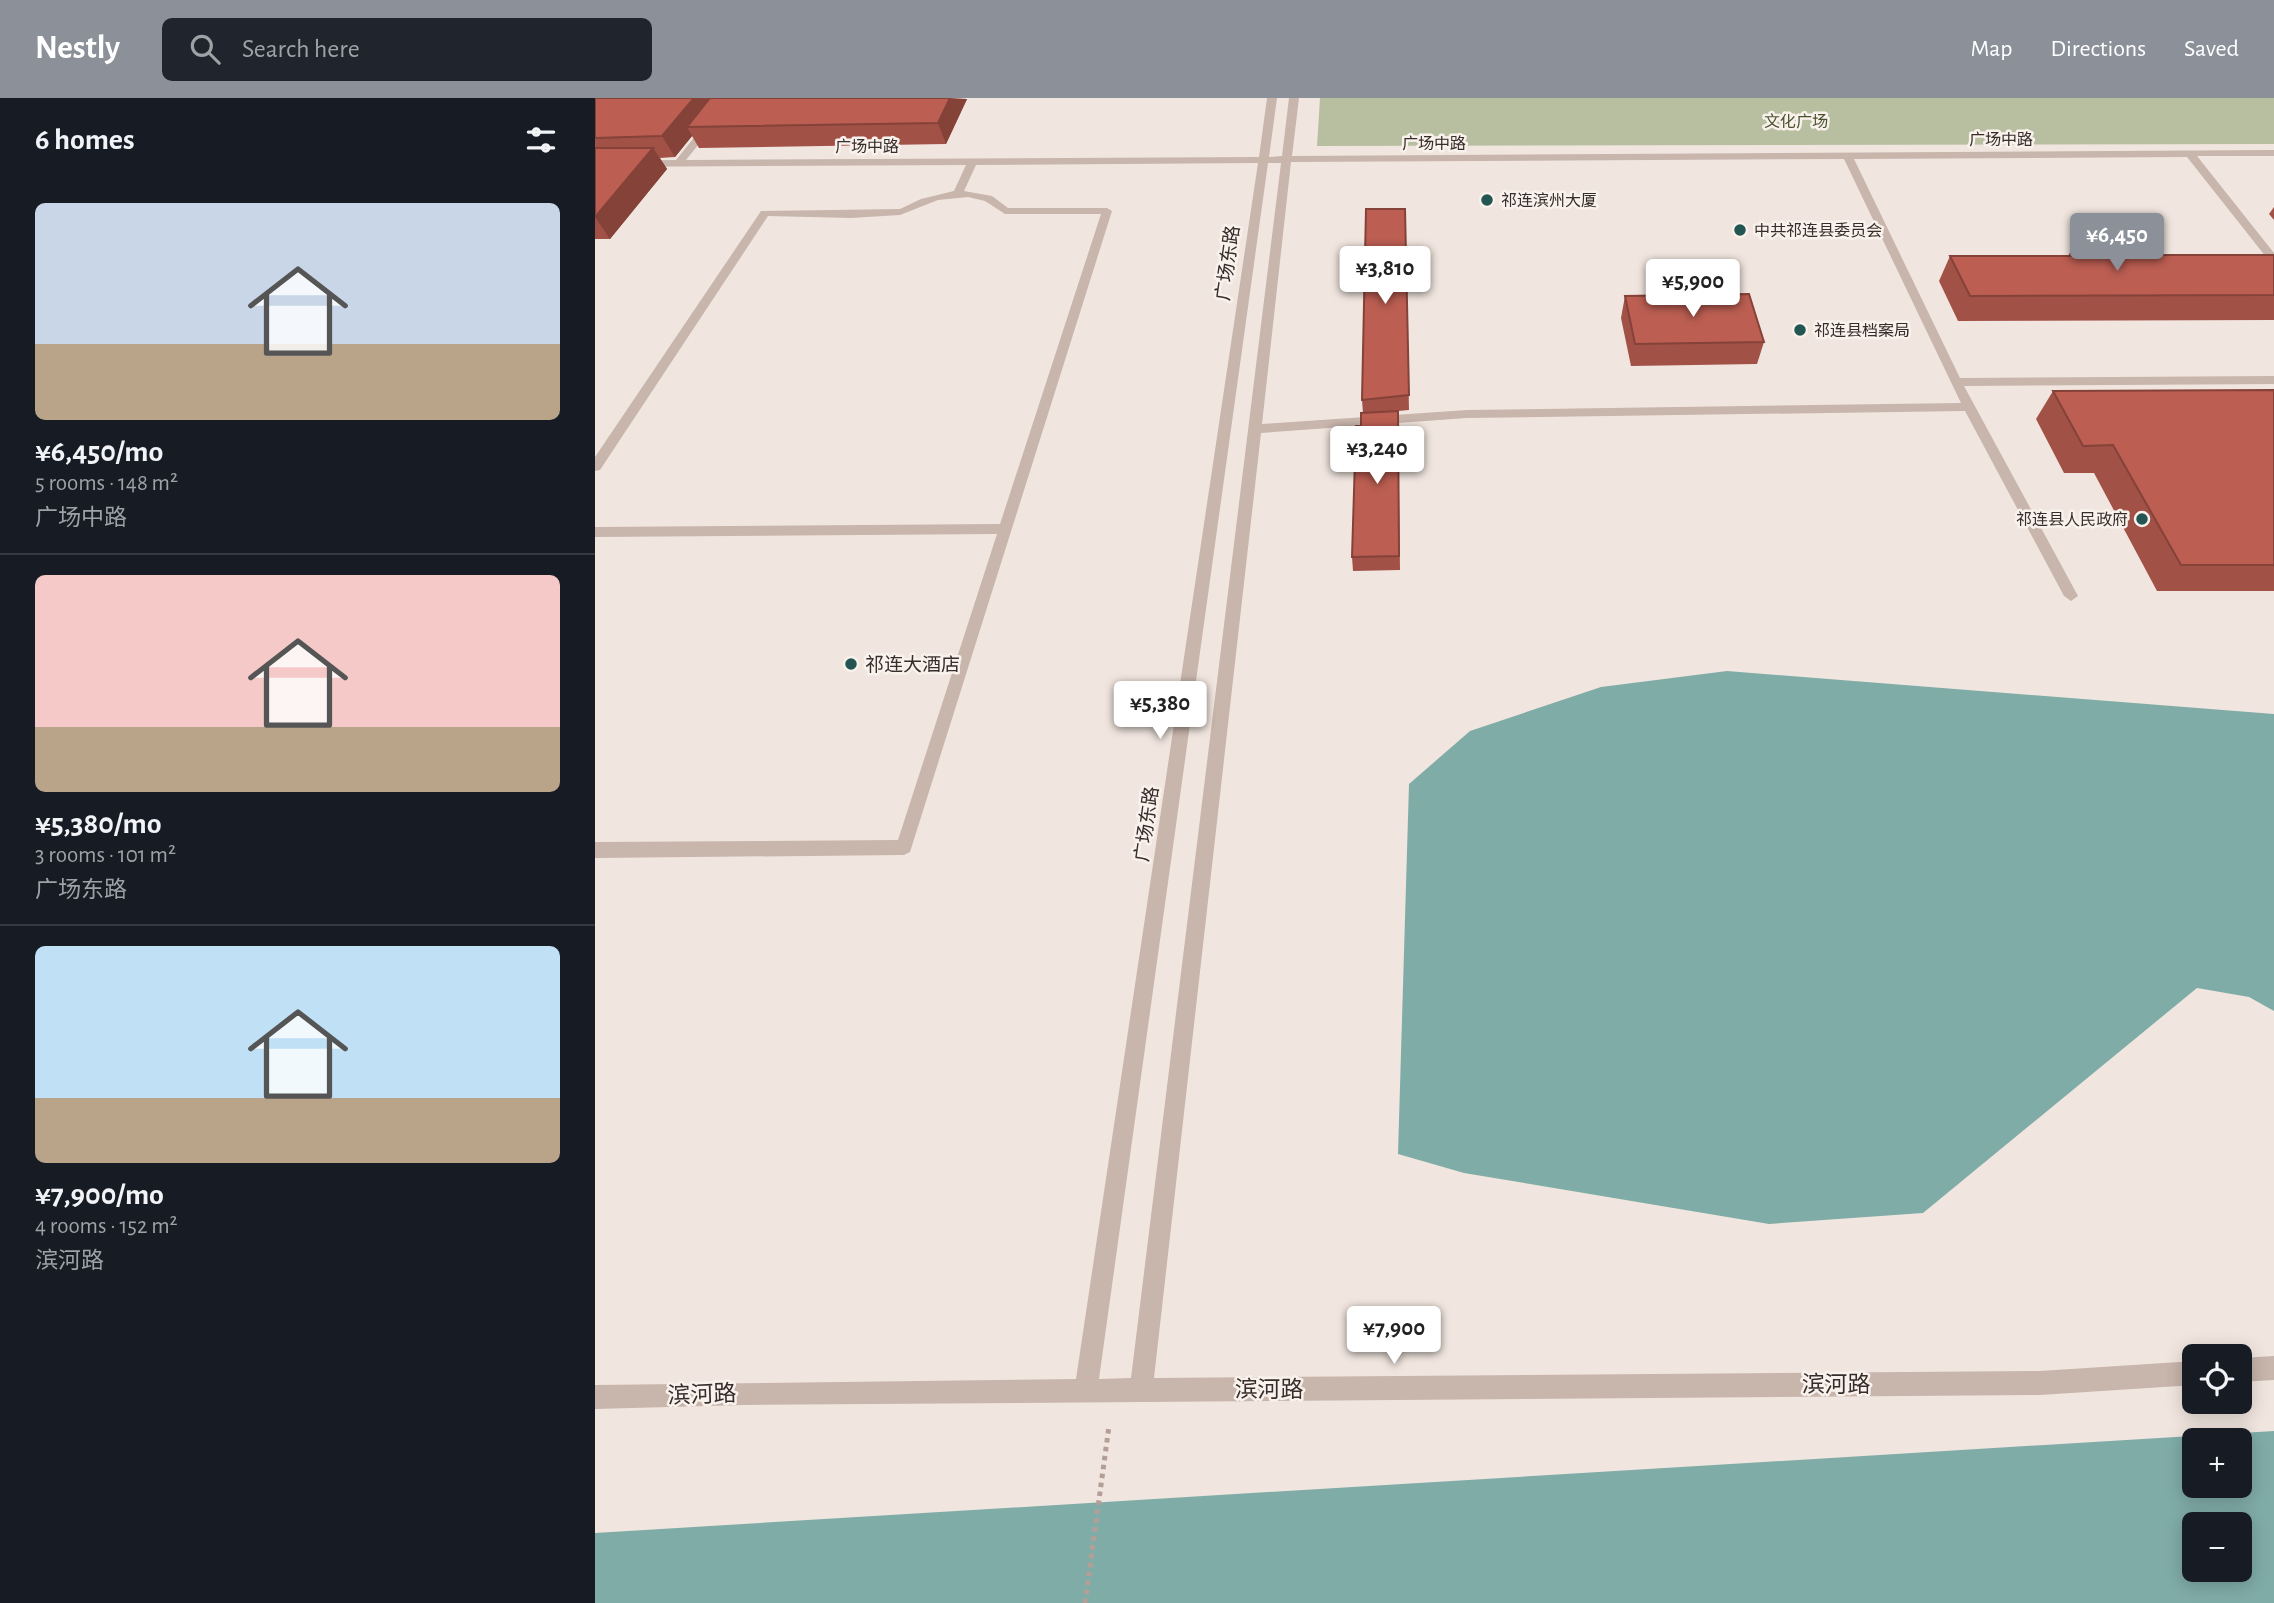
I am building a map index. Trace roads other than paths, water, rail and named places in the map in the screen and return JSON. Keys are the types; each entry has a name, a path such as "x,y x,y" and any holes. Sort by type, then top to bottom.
{"street":[{"path":"679,163 731,98"},
{"name":"广场东路","path":"1086,1390 1272,98"},
{"path":"1141,1390 1294,98"},
{"name":"广场中路","path":"595,164 2274,153"},
{"path":"2190,154 2274,260"},
{"path":"1848,156 1956,382 2071,596"},
{"path":"957,195 973,162"},
{"path":"595,467 765,213 903,212 927,200 957,195 993,200 1005,211 1107,211 904,847 595,850"},
{"path":"1956,382 2274,380"},
{"path":"1255,429 1467,414 1969,407"},
{"path":"595,549 600,532 1006,529"},
{"path":"2252,1369 2274,1367"},
{"name":"滨河路","path":"595,1397 1086,1390 2040,1383 2182,1374"}],"water":[{"path":"1727,671 2274,714 2274,1011 2249,997 2197,988 1923,1213 1769,1224 1464,1173 1398,1154 1409,784 1470,731 1601,687"},
{"path":"2274,1431 2274,1603 595,1603 595,1533 2182,1437 2182,1498 2252,1498 2252,1432"}],"place":[{"name":"祁连滨州大厦","path":"1487,200"},
{"name":"中共祁连县委员会","path":"1740,230"},
{"name":"祁连县档案局","path":"1800,330"},
{"name":"祁连县人民政府","path":"2142,519"},
{"name":"祁连大酒店","path":"851,664"}],"park label":[{"name":"文化广场","path":"1796,121"}]}
